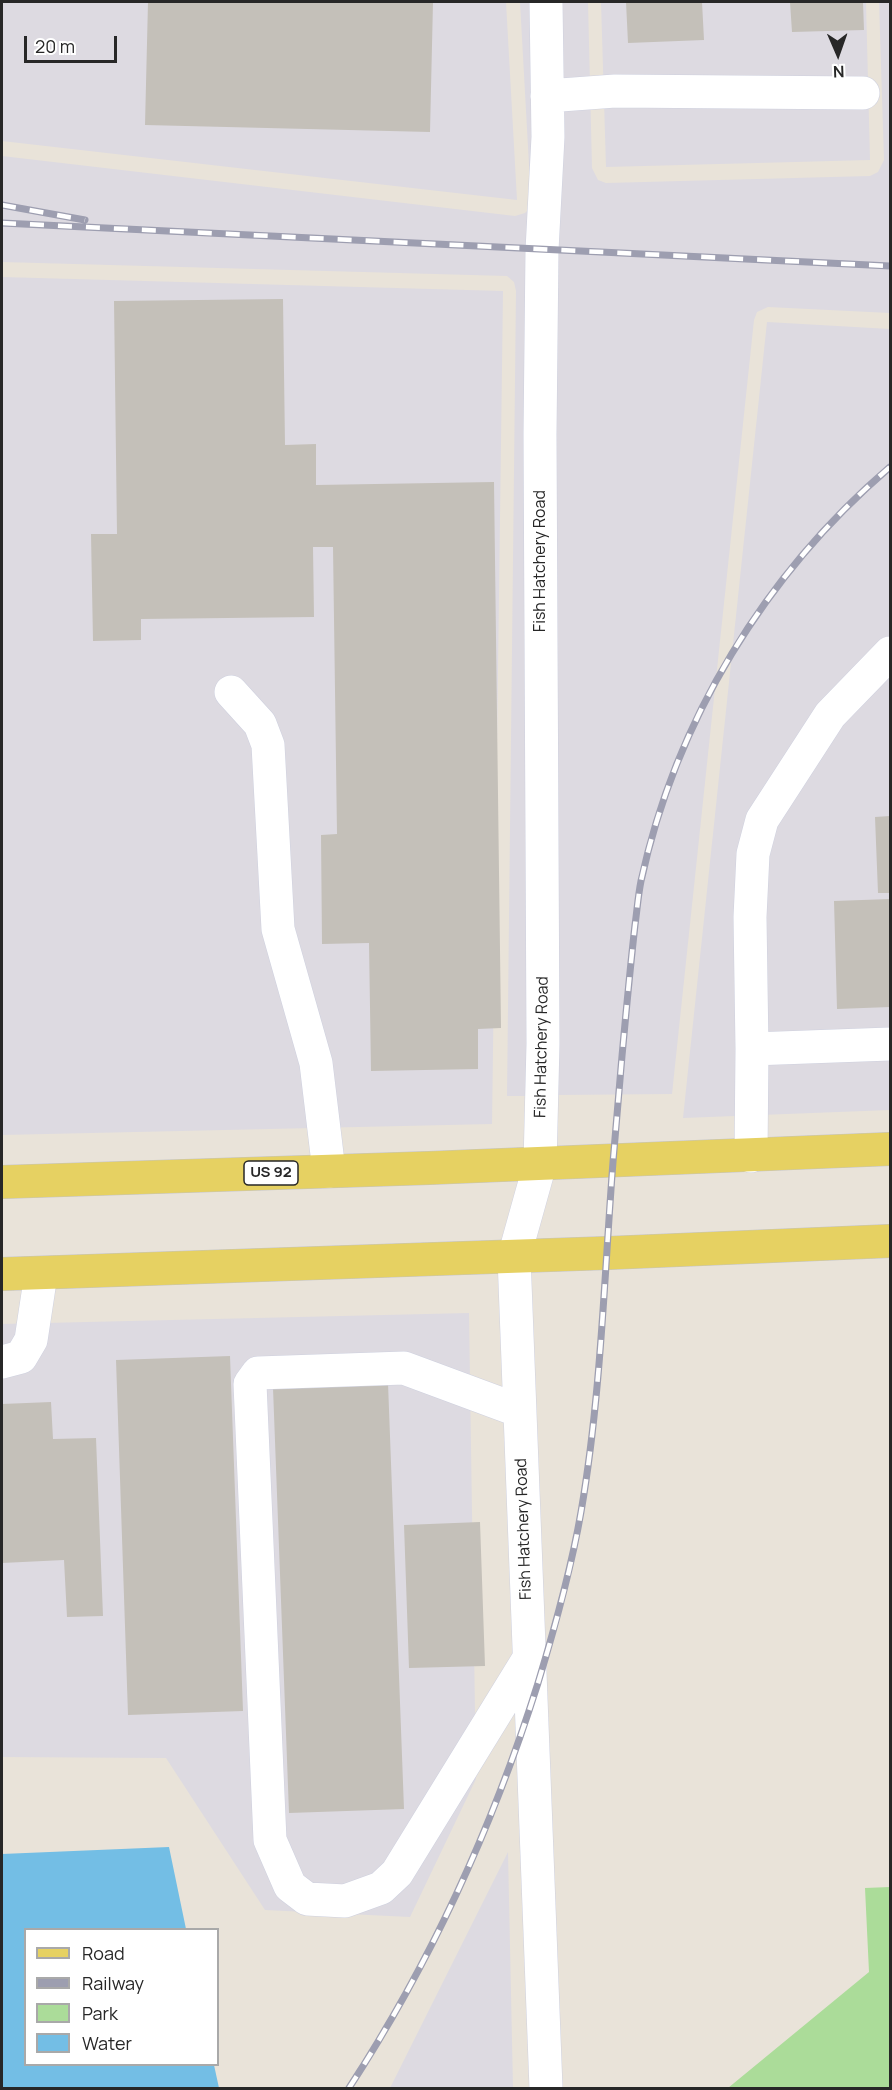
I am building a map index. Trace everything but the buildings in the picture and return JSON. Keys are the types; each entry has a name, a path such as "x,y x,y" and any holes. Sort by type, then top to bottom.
{"main road":[{"name":"US 92","path":"2,1182 540,1164 891,1149"},
{"path":"2,1274 514,1257 891,1241"}],"street":[{"name":"Fish Hatchery Road","path":"546,2 548,136 542,250 540,434 543,1044 540,1164 514,1257 546,2088"},
{"path":"547,96 615,91 862,93"},
{"path":"751,1156 750,917 753,854 762,820 830,716 891,653"},
{"path":"231,692 260,724 268,745 278,929 316,1063 329,1171"},
{"path":"752,1049 891,1044"},
{"path":"2,1362 21,1357 32,1340 42,1274"},
{"path":"520,1411 404,1368 258,1373 250,1384 270,1840 290,1886 307,1899 345,1901 381,1888 397,1873 528,1660"}],"shaded area":[{"path":"2,2 506,2 517,200 2,141"},
{"path":"520,2 530,2 532,136 530,183"},
{"path":"562,2 588,2 592,168 598,180 606,183 870,176 878,172 884,160 879,2 890,2 890,313 768,307 757,312 754,320 672,1094 558,1095 556,434"},
{"path":"601,2 866,2 870,160 606,167"},
{"path":"2,156 515,216 529,209 526,1096 507,1096 516,291 514,282 507,276 2,262"},
{"path":"2,277 503,291 492,1124 2,1135"},
{"path":"767,322 890,329 890,1110 683,1118"},
{"path":"469,1313 476,1779 410,1917 265,1910 166,1758 2,1757 2,1324"},
{"path":"508,1852 513,2088 390,2088"}],"green space":[{"path":"890,1887 890,2088 728,2088 869,1972 865,1888"}],"water":[{"path":"169,1847 186,1928 24,1928 24,2066 214,2066 219,2088 2,2088 2,1854"}],"railway":[{"path":"2,205 85,220"},
{"path":"2,223 890,266"},
{"path":"349,2088 407,1992 480,1841 538,1683 567,1577 581,1512 593,1425 613,1162 635,925 641,881 657,821 677,763 702,707 732,654 766,603 803,554 845,509 890,467"}]}
